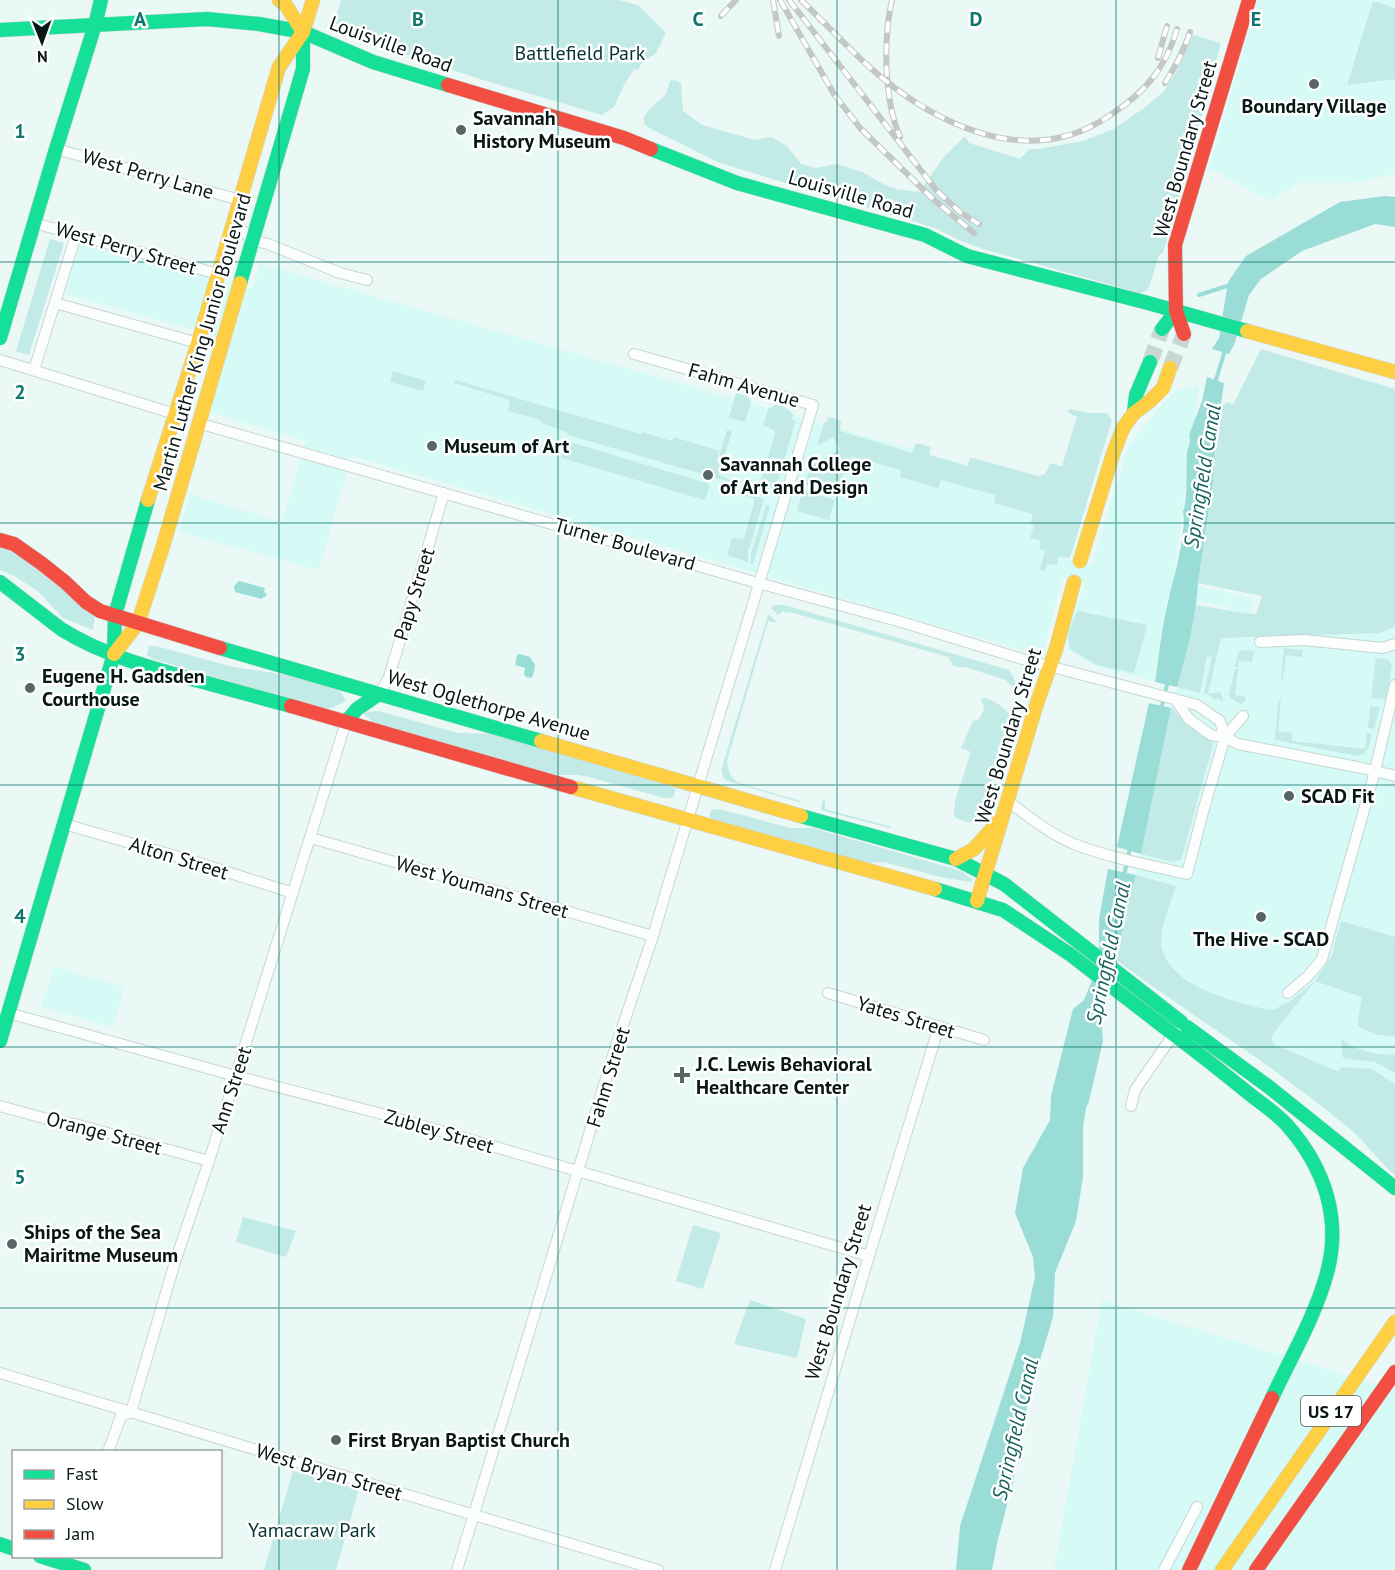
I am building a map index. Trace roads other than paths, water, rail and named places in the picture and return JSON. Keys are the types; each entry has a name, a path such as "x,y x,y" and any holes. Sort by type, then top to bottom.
{"main road":[{"path":"0,338 101,0"},
{"path":"279,0 285,4 303,32"},
{"name":"Martin Luther King Junior Boulevard","path":"0,1041 114,654 115,615 145,510 198,343 279,67 303,32 313,0"},
{"name":"West Boundary Street","path":"1184,334 1176,311 1175,245 1249,0"},
{"name":"Louisville Road","path":"0,30 192,19 259,24 303,32 373,62 624,138 738,183 925,235 967,256 1395,372"},
{"name":"Martin Luther King Junior Boulevard","path":"114,654 138,623 163,546 303,69 303,32"},
{"path":"1162,329 1176,311"},
{"path":"1134,412 1136,395 1150,362"},
{"path":"1080,561 1123,428 1134,412 1163,388 1170,368"},
{"name":"West Oglethorpe Avenue","path":"0,540 14,544 41,563 86,602 99,610 380,694 956,859 1004,884 1163,1008 1177,1028"},
{"path":"0,582 71,635 134,662 1004,910 1071,955 1154,1019 1177,1028 1269,1087 1395,1188"},
{"name":"West Boundary Street","path":"977,901 1036,706 1051,666 1074,582"},
{"path":"346,722 363,703 380,694"},
{"path":"956,859 974,849 1003,816"},
{"path":"1177,1028 1222,1071 1289,1126 1311,1158 1325,1189 1333,1221 1333,1238 1323,1287 1189,1570"},
{"name":"US 17","path":"1222,1570 1395,1322"},
{"name":"US 17","path":"1256,1570 1395,1372"},
{"path":"45,1558 78,1564"}],"street":[{"name":"West Perry Lane","path":"56,149 240,200"},
{"path":"233,221 252,240 268,244 340,273 367,280"},
{"name":"West Perry Street","path":"34,222 218,274"},
{"path":"34,370 76,235"},
{"path":"55,303 198,343"},
{"name":"Fahm Avenue","path":"634,354 813,405 758,583"},
{"path":"0,360 175,414"},
{"name":"Turner Boulevard","path":"198,423 1051,666 1197,705 1220,721 1226,737"},
{"name":"Papy Street","path":"380,694 389,676 444,493"},
{"name":"Fahm Street","path":"457,1570 614,1052 653,936 758,583"},
{"path":"1260,642 1304,640 1383,648 1395,644"},
{"path":"1288,993 1308,976 1322,959 1375,771 1395,685"},
{"path":"1175,699 1190,719 1211,735 1226,737 1238,744 1395,776"},
{"path":"1008,801 1033,821 1074,844 1187,874 1226,737 1243,716"},
{"name":"Ann Street","path":"109,1450 121,1416 131,1412 175,1262 236,1076 346,722"},
{"name":"Alton Street","path":"64,824 195,861 293,893"},
{"name":"West Youmans Street","path":"311,838 653,936"},
{"name":"Yates Street","path":"828,993 984,1040"},
{"name":"Zubley Street","path":"8,1013 398,1119 868,1256"},
{"name":"West Boundary Street","path":"775,1570 939,1026"},
{"path":"1131,1106 1135,1090 1177,1028"},
{"name":"Orange Street","path":"0,1106 209,1161"},
{"name":"West Bryan Street","path":"0,1373 658,1570"},
{"path":"1164,1570 1197,1507"}],"water":[{"path":"1385,196 1395,197 1395,227 1375,224 1302,251 1261,279 1249,295 1234,345 1229,354 1212,349 1219,338 1228,282 1246,256 1340,202"},
{"path":"1207,377 1224,383 1196,605 1190,639 1177,687 1155,682 1164,619 1182,542 1189,435 1202,401"},
{"path":"239,581 265,588 264,592 267,594 262,599 235,592 234,586"},
{"path":"517,655 530,657 535,665 531,678 524,674 525,668 515,665"},
{"path":"1149,703 1171,708 1141,854 1117,847"},
{"path":"1108,869 1136,875 1106,998 1102,1027 1103,1041 1086,1108 1083,1127 1083,1177 1076,1221 1055,1273 1053,1317 1017,1444 1014,1479 992,1570 956,1570 960,1526 1020,1343 1035,1277 1033,1257 1015,1213 1023,1168 1050,1120 1051,1096 1073,1009 1084,1000 1091,983 1099,947 1099,919"}],"waterway":[{"path":"1199,295 1227,286"},
{"name":"Springfield Canal","path":"1215,383 1226,347"},
{"name":"Springfield Canal","path":"1161,709 1168,681"},
{"name":"Springfield Canal","path":"1124,876 1130,848"}],"tunnel":[{"path":"1150,362 1162,329"},
{"path":"1170,368 1184,334"}],"railway":[{"path":"721,16 736,0"},
{"path":"773,0 779,36"},
{"path":"780,0 834,94 860,128 934,200 974,233"},
{"path":"789,0 937,191 961,213 979,224"},
{"path":"801,0 866,64 920,105 950,121 981,133 1013,140 1046,140 1078,132 1109,116 1133,98 1152,79 1166,57 1177,29"},
{"path":"892,0 886,51 888,88 900,137"},
{"path":"1158,58 1167,26"},
{"path":"1165,83 1179,59 1190,32"}],"place":[{"name":"Boundary Village","path":"1314,84"},
{"name":"Savannah History Museum","path":"461,130"},
{"name":"Museum of Art","path":"432,446"},
{"name":"Savannah College of Art and Design","path":"708,475"},
{"name":"Eugene H. Gadsden Courthouse","path":"30,688"},
{"name":"SCAD Fit","path":"1289,796"},
{"name":"The Hive - SCAD","path":"1261,917"},
{"name":"J.C. Lewis Behavioral Healthcare Center","path":"682,1075"},
{"name":"Ships of the Sea Mairitme Museum","path":"12,1244"},
{"name":"First Bryan Baptist Church","path":"336,1440"}],"park label":[{"name":"Battlefield Park","path":"580,53"},
{"name":"Yamacraw Park","path":"312,1530"}]}
